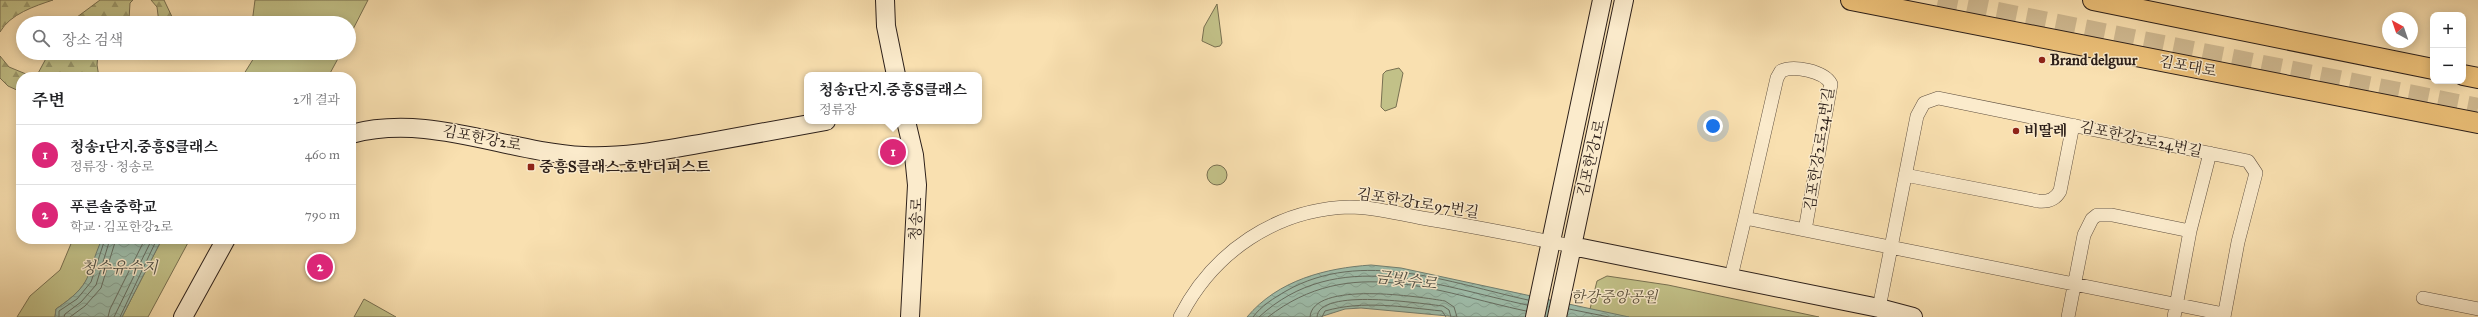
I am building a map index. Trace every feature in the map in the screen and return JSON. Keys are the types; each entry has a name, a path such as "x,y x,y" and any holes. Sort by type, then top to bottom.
{"main road":[{"name":"김포대로","path":"1851,0 2478,123"},
{"path":"2093,0 2430,68"},
{"path":"2466,76 2478,78"}],"street":[{"path":"885,0 886,26 895,72"},
{"name":"김포한강1로","path":"1535,317 1542,278 1602,0"},
{"name":"김포한강1로","path":"1557,317 1624,0"},
{"name":"김포한강2로24번길","path":"1731,278 1779,75 1781,71 1789,68 1820,74 1829,79 1831,91 1805,230"},
{"name":"김포한강2로24번길","path":"1745,218 1891,247 2075,283 2224,315 2238,242 2256,173 2248,161 1938,98 1930,99 1919,108 1906,175 1891,247 1879,308"},
{"name":"김포한강2로","path":"356,133 383,128 430,129 548,151 595,156 675,148 809,124"},
{"name":"청송로","path":"907,124 914,155 917,185 910,317"},
{"name":"김포한강2로24번길","path":"1906,175 2038,201 2051,200 2057,196 2060,191 2073,125"},
{"name":"김포한강2로24번길","path":"2174,317 2190,231 2210,153"},
{"name":"김포한강1로97번길","path":"1180,317 1200,283 1232,251 1250,238 1272,226 1307,213 1345,208 1370,209 1572,246"},
{"path":"2068,317 2086,226 2097,215 2112,215 2190,231"},
{"path":"183,317 223,244"},
{"path":"1572,246 1879,308 1913,317"},
{"path":"2423,298 2478,309"}],"green space":[{"path":"0,0 53,0 31,8 16,16 4,26 0,32"},
{"path":"100,0 133,0 130,3 129,16 78,16"},
{"path":"151,0 164,0 172,16 158,16 157,7"},
{"path":"255,0 368,0 356,23 356,16 253,16"},
{"path":"1217,4 1222,43 1220,46 1215,47 1202,41 1204,27"},
{"path":"0,56 9,67 21,72 16,72 16,90 8,86 0,78"},
{"path":"45,60 97,60 98,72 39,72"},
{"path":"253,60 337,60 331,72 245,72"},
{"path":"1399,68 1403,73 1396,107 1385,111 1381,107 1383,74 1386,71"},
{"path":"1217,165 1224,168 1227,175 1224,182 1217,185 1210,182 1207,175 1210,168"},
{"path":"71,244 100,244 91,272 87,279 76,293 56,309 55,317 17,317 30,296 60,270"},
{"path":"159,244 187,244 148,317 122,317"},
{"name":"한강중앙공원","path":"1607,276 1668,285 1819,317 1588,317 1597,281"},
{"path":"364,299 396,317 354,317"}],"water":[{"name":"청수유수지","path":"100,244 159,244 122,317 55,317 56,309 77,292 83,285"},
{"name":"금빛수로","path":"1371,265 1401,268 1629,317 1459,317 1361,308 1345,309 1320,317 1247,317 1259,304 1273,294 1304,278 1337,269"}],"tunnel":[{"path":"1938,0 2478,108"}],"place":[{"name":"Brand delguur","path":"2042,60"},
{"name":"비딸레","path":"2016,131"},
{"name":"청송1단지.중흥S클래스","path":"893,152"},
{"name":"중흥S클래스.호반더퍼스트","path":"531,167"},
{"name":"푸른솔중학교","path":"320,267"}]}
